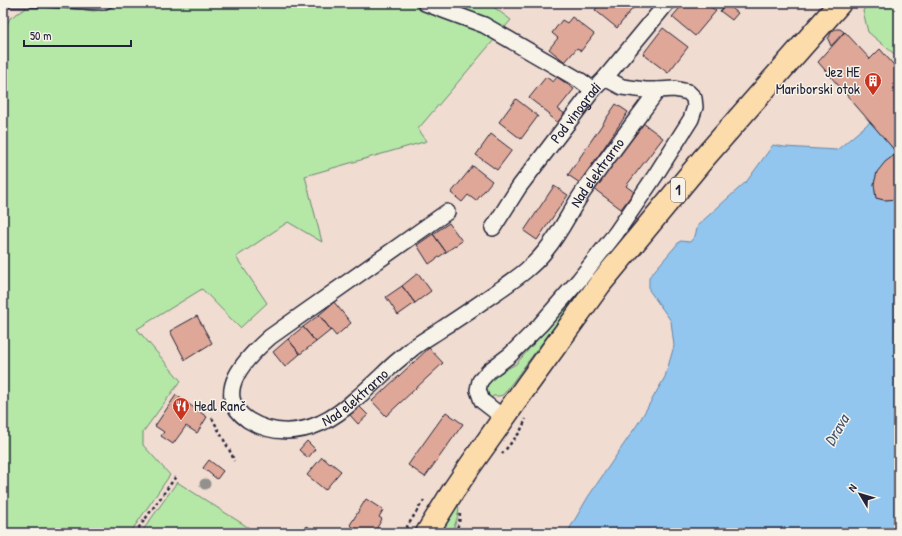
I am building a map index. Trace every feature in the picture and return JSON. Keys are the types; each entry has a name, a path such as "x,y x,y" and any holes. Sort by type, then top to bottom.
{"main road":[{"name":"1","path":"427,533 453,491 600,284 704,158 840,3"}],"street":[{"path":"425,3 484,25 581,81 593,90"},
{"name":"Pod vinogradi","path":"493,228 519,187 593,90 605,78 667,3"},
{"path":"504,418 482,401 478,390 480,381 489,371 510,355 540,325 579,280 616,233 655,176 691,119 695,107 694,98 688,92 674,89 645,90 622,87 605,78"},
{"name":"Nad elektrarno","path":"447,212 270,337 256,350 246,361 233,382 232,390 234,406 243,416 270,430 284,432 307,428 322,423 344,410 413,348 528,269 558,235 582,194 658,90"}],"lane":[{"path":"10,3 103,6 110,3"}],"path":[{"path":"212,418 234,461"},
{"path":"135,533 177,475"}],"green space":[{"path":"119,3 488,3 511,20 418,129 427,141 305,176 322,242 288,222 236,257 267,303 240,328 202,289 137,329 181,381 143,432 143,445 170,475 130,533 3,533 3,33 10,18 33,4 94,11"},
{"path":"868,3 899,3 899,58 868,32 863,11"},
{"path":"569,303 571,304 503,395 493,396 491,399 485,388 487,383 493,377 516,364"},
{"path":"177,482 257,533 141,533"},
{"path":"457,501 459,508 452,533 437,533"}],"water":[{"name":"Drava","path":"870,122 897,153 877,172 874,185 876,198 884,200 899,199 899,533 567,533 588,497 639,422 665,377 674,346 671,321 649,290 649,277 680,241 690,242 695,236 698,225 747,181 773,145 837,150"}],"building":[{"path":"600,3 627,3 633,8 617,28 595,10"},
{"path":"684,3 706,3 716,11 695,36 672,17"},
{"path":"726,4 738,13 732,20 720,11"},
{"path":"572,17 594,34 581,51 577,48 565,62 549,49 558,38 552,33 562,20 567,23"},
{"path":"663,28 688,47 668,73 643,54"},
{"path":"840,29 844,32 831,46 828,39 832,31"},
{"name":"Jez HE Mariborski otok","path":"845,32 870,59 880,49 899,71 899,199 884,200 876,198 874,184 877,172 885,162 897,153 818,62"},
{"path":"546,77 553,82 557,77 574,89 558,109 565,114 558,123 549,116 550,114 529,98"},
{"path":"516,99 538,116 521,139 499,122"},
{"path":"616,104 628,112 580,183 568,175"},
{"path":"643,123 663,138 626,186 634,192 621,209 593,188"},
{"path":"491,134 512,150 497,170 476,155"},
{"path":"473,166 492,181 476,201 468,195 462,202 451,193"},
{"path":"554,186 568,195 537,240 524,231"},
{"path":"449,223 462,241 446,252 433,234"},
{"path":"433,234 446,252 429,264 417,245"},
{"path":"418,273 431,291 415,303 402,286"},
{"path":"402,286 415,303 398,315 386,297"},
{"path":"334,302 351,323 336,336 319,315"},
{"path":"319,315 331,330 316,342 303,327"},
{"path":"197,316 212,343 185,360 170,331"},
{"path":"303,327 316,342 300,354 288,339"},
{"path":"288,339 300,354 285,367 273,352"},
{"path":"429,348 443,363 386,416 372,401"},
{"name":"Hedl Ranč","path":"176,395 207,417 197,433 186,426 173,444 161,436 164,432 155,426"},
{"path":"358,405 368,415 358,424 349,414"},
{"path":"446,412 463,424 425,477 408,465"},
{"path":"307,441 315,449 308,458 299,450"},
{"path":"322,457 341,471 325,490 307,475"},
{"path":"209,460 223,471 217,479 203,468"},
{"path":"366,499 383,510 379,517 382,519 374,533 362,533 350,525"},
{"path":"307,526 318,533 303,533"}],"place":[{"name":"Jez HE Mariborski otok","path":"873,96"},
{"name":"Hedl Ranč","path":"181,421"}]}
